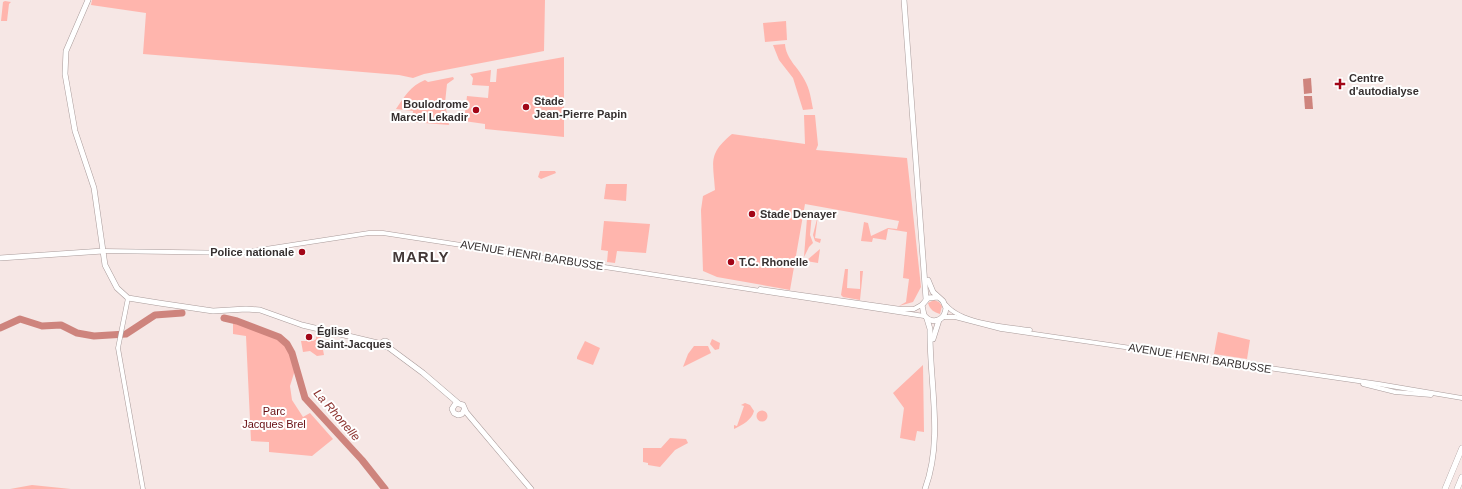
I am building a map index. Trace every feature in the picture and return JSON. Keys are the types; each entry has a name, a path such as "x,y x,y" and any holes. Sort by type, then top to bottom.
{"highway":[{"path":"1445,489 1462,448"},
{"path":"1457,489 1462,477"}],"main road":[{"path":"88,0 66,51 64,68 75,131 94,188 105,265 110,278 117,288 128,298 210,310 260,310 302,325 382,344 423,373 458,403 463,405 464,410 531,489"},
{"path":"904,0 926,273 926,299 922,310 930,328 934,424 930,466 925,489"},
{"path":"0,258 103,252"},
{"path":"926,273 932,290 944,301 946,306 946,311 941,318 933,338 937,426 934,460 929,489"},
{"path":"926,299 932,296 938,297"},
{"path":"926,317 933,321 941,318"},
{"path":"445,392 454,414 461,415 476,424"},
{"path":"452,406 458,403"},
{"path":"461,415 464,410"}],"street":[{"name":"AVENUE HENRI BARBUSSE","path":"103,252 240,253 380,233 746,288 926,317"},
{"name":"AVENUE HENRI BARBUSSE","path":"746,288 780,291 900,310 914,309 923,304"},
{"path":"128,298 121,329 119,351 143,489"},
{"name":"AVENUE HENRI BARBUSSE","path":"946,306 957,314 985,323 1052,335 1462,398"},
{"name":"AVENUE HENRI BARBUSSE","path":"941,318 955,317 991,327 1052,335"},
{"path":"142,479 146,489"}],"green space":[{"path":"92,0 545,0 544,51 424,74 413,78 399,75 143,54 146,13 91,5"},
{"path":"3,2 11,2 9,4 7,21 1,21"},
{"path":"786,21 787,40 765,42 763,23"},
{"path":"785,44 790,59 808,86 813,109 803,110 793,78 779,60 773,45"},
{"name":"Stade Jean-Pierre Papin","path":"564,57 564,137 485,129 485,124 464,121 467,96 488,98 489,86 472,85 473,78 470,74 491,70 490,82 496,82 497,69"},
{"path":"453,77 454,79 447,84 445,103 449,125 412,122 413,111 396,109 408,92 420,82 425,80 428,82"},
{"name":"Stade Denayer","path":"804,115 815,115 818,145 816,150 907,158 921,287 913,302 899,306 906,302 909,279 903,278 907,232 888,229 886,240 873,238 872,242 861,241 864,222 868,223 871,236 888,228 897,229 899,221 805,204 790,290 717,277 703,271 701,210 703,196 715,190 713,165 719,147 732,134 805,144"},
{"path":"540,171 555,171 556,173 541,179 538,177"},
{"path":"606,184 627,184 626,201 604,199"},
{"path":"812,213 810,235 813,243 809,247 804,257 807,218"},
{"path":"818,215 815,238 821,239 820,243 815,241 813,235"},
{"path":"604,221 650,224 646,253 617,251 615,263 607,262 608,251 601,250"},
{"path":"820,249 818,263 806,261"},
{"path":"845,269 848,269 847,288 860,289 860,271 863,271 860,300 843,297 841,295"},
{"path":"934,300 939,302 942,306 940,314 932,310 928,303"},
{"name":"Parc Jacques Brel","path":"233,322 277,338 284,344 290,353 295,370 290,386 292,400 303,417 310,413 333,439 312,456 269,452 269,442 251,441 246,336 233,334"},
{"path":"1218,332 1250,340 1247,359 1214,354"},
{"path":"316,334 320,334 324,355 317,356 310,351 303,352 301,341 313,341 316,339"},
{"path":"712,339 720,343 719,349 715,350 710,344"},
{"path":"585,341 600,348 593,365 577,359"},
{"path":"694,346 708,346 711,353 683,367 688,354"},
{"path":"923,365 924,432 917,431 915,441 900,438 904,408 893,393"},
{"path":"745,403 750,405 754,411 753,414 746,422 734,429 734,425 737,426 744,406 741,405"},
{"path":"760,411 764,411 766,412 766,420 760,421 757,418 757,414"},
{"path":"670,438 686,439 688,443 675,450 660,467 648,465 648,463 643,462 643,448 661,448"},
{"path":"32,485 71,489 10,489"}],"shaded area":[{"path":"1311,78 1312,93 1304,94 1303,79"},
{"path":"1304,96 1312,96 1313,109 1305,109"}],"waterway":[{"name":"La Rhonelle","path":"0,328 20,319 42,326 61,325 77,333 94,336 126,334 155,315 182,313"},
{"name":"La Rhonelle","path":"224,318 237,321 279,337 287,344 292,353 305,398 362,460 385,489"}],"place":[{"name":"Centre d'autodialyse","path":"1340,84"},
{"name":"Stade Jean-Pierre Papin","path":"526,107"},
{"name":"Boulodrome Marcel Lekadir","path":"476,110"},
{"name":"Stade Denayer","path":"752,214"},
{"name":"Police nationale","path":"302,252"},
{"name":"T.C. Rhonelle","path":"731,262"},
{"name":"Église Saint-Jacques","path":"309,337"}],"district":[{"name":"MARLY","path":"421,257"}]}
